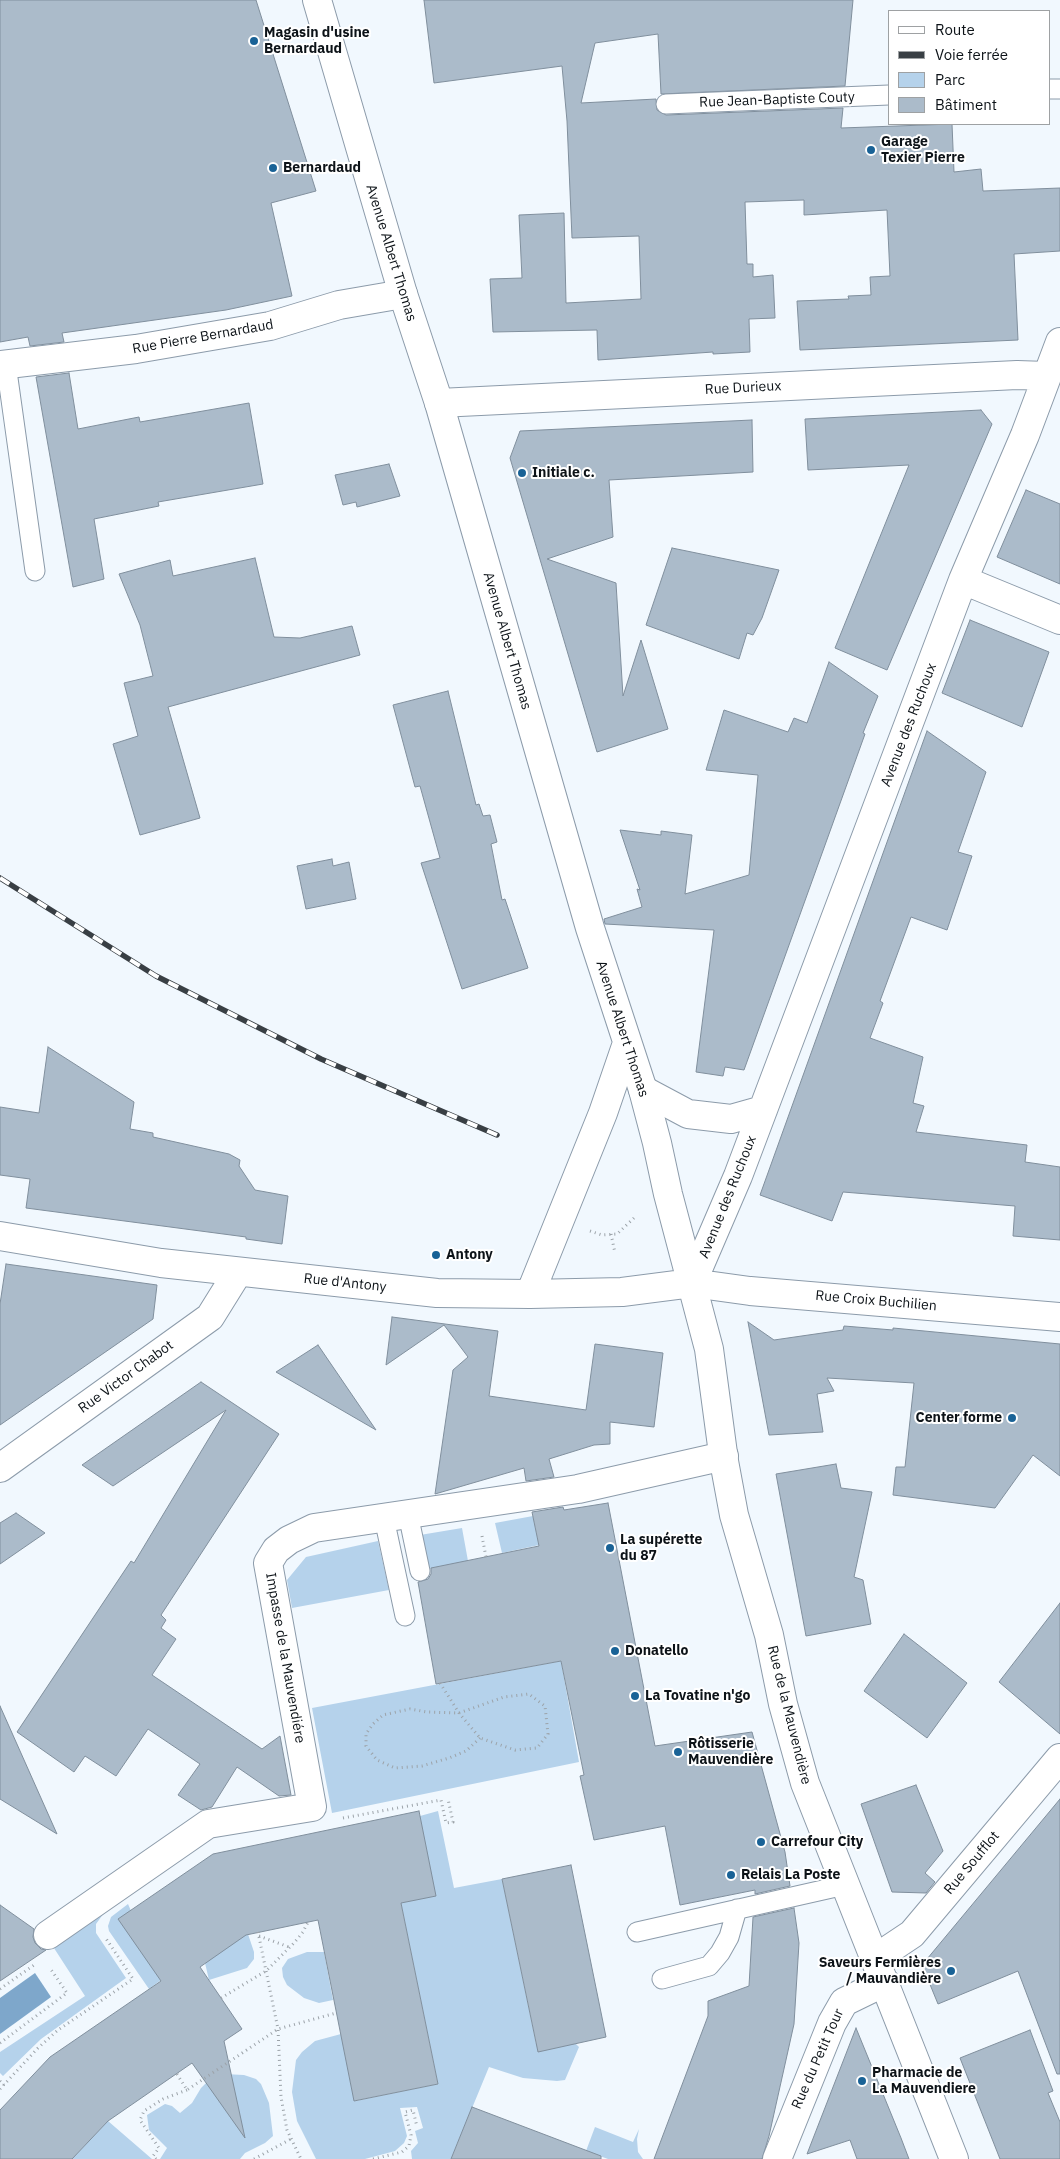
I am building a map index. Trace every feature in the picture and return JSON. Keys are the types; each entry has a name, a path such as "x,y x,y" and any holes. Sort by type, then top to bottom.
{"street":[{"name":"Avenue Albert Thomas","path":"316,0 403,294 439,403 590,928 643,1090 692,1283"},
{"name":"Rue Pierre Bernardaud","path":"3,365 136,349 270,326 339,305 403,294"},
{"name":"Avenue des Ruchoux","path":"692,1283 738,1176 963,580 1025,435 1060,342"},
{"name":"Rue Durieux","path":"439,403 1017,375 1047,376"},
{"path":"963,580 1060,620"},
{"path":"530,1294 603,1113 627,1043"},
{"name":"Avenue des Ruchoux","path":"643,1090 688,1114 731,1119 763,1110"},
{"name":"Rue d'Antony","path":"0,1236 161,1263 437,1293 530,1294 622,1292 692,1283"},
{"name":"Rue Victor Chabot","path":"0,1468 210,1317 238,1272"},
{"name":"Rue Croix Buchilien","path":"692,1283 750,1291 1060,1316"},
{"name":"Rue de la Mauvendière","path":"692,1283 709,1349 734,1515 769,1635 783,1704 805,1783 954,2159"},
{"name":"Impasse de la Mauvendiére","path":"48,1935 208,1824 312,1807 268,1563 276,1550 289,1540 314,1528 578,1488 724,1456"},
{"name":"Rue Soufflot","path":"880,1970 1060,1758"},
{"name":"Rue du Petit Tour","path":"777,2159 832,2023 844,2002 880,1970"}],"lane":[{"name":"Rue Jean-Baptiste Couty","path":"666,104 888,95"},
{"path":"3,365 35,571"},
{"path":"396,1516 420,1571"},
{"path":"396,1516 405,1616"},
{"path":"637,1932 846,1885"},
{"path":"662,1978 709,1966 720,1953 729,1937 737,1909"}],"path":[{"path":"560,1222 602,1235 617,1234 635,1217"},
{"path":"611,1234 615,1253"},
{"path":"440,1683 459,1713 480,1738 514,1750 537,1748 548,1734 545,1706 529,1694 504,1697 459,1713 427,1712 410,1709 383,1715 372,1724 366,1734 366,1746 377,1760 395,1768 422,1766 449,1758 466,1752 480,1738"},
{"path":"448,1799 453,1822"},
{"path":"221,1998 266,1971 303,1932 308,1922"},
{"path":"289,1947 258,1934 278,2029 281,2097 287,2130 301,2159"},
{"path":"0,2089 38,2048 58,2030 133,1980 104,1935"},
{"path":"0,1989 37,1963"},
{"path":"0,2043 68,1993 49,1965"},
{"path":"156,2159 154,2156 159,2148 140,2120 144,2111 156,2103 187,2090 278,2029 336,2013"},
{"path":"177,2074 187,2090"},
{"path":"0,2081 4,2085"},
{"path":"373,2159 402,2152 409,2146 411,2135 405,2112 413,2110 417,2127"},
{"path":"254,2159 291,2139"}],"green space":[{"path":"533,1516 539,1545 502,1553 495,1523"},
{"path":"462,1528 468,1561 428,1569 420,1535"},
{"path":"378,1541 389,1590 292,1608 287,1580 306,1557"},
{"path":"561,1661 579,1762 332,1813 312,1708"},
{"path":"438,1811 454,1888 502,1879 536,2043 576,2044 579,2047 565,2080 523,2078 489,2067 451,2159 412,2159 411,2151 418,2143 415,2131 423,2128 417,2107 400,2108 407,2136 404,2143 395,2151 365,2159 316,2159 297,2121 292,2092 296,2060 315,2041 341,2034 355,2101 438,2084 401,1903 420,1816"},
{"path":"128,1904 161,1980 149,1989 109,1931 108,1926 111,1917"},
{"path":"109,1906 96,1924 96,1933 126,1978 41,2039 3,2076 0,2073 0,2052 85,1996 52,1945"},
{"path":"248,1934 254,1952 254,1959 247,1968 209,1980 205,1963 224,1939"},
{"path":"307,1952 324,1952 333,2000 319,2003 304,1998 287,1985 283,1977 282,1968 288,1959"},
{"path":"224,2074 244,2075 256,2079 261,2084 269,2103 273,2136 265,2143 245,2153 240,2159 160,2159 167,2148 149,2130 147,2115 165,2104 172,2106 180,2113 192,2103 201,2088 208,2081"},
{"path":"108,2121 152,2159 72,2159"},
{"path":"595,2127 633,2142 639,2129 637,2139 638,2152 643,2159 608,2159 586,2151"}],"shaded area":[{"path":"35,1973 51,1997 0,2034 0,1998"}],"building":[{"path":"0,0 256,0 316,191 271,203 292,296 226,310 62,333 64,342 30,346 28,337 0,342"},
{"path":"424,0 853,0 845,86 661,94 658,34 595,43 581,103 656,99 657,110 666,115 843,108 841,128 952,125 954,172 981,169 983,191 1060,188 1060,251 1014,254 1018,340 800,350 797,301 849,299 848,296 871,295 870,277 890,276 887,210 804,215 804,200 745,202 747,264 753,264 753,277 773,275 775,318 749,319 750,352 713,354 713,352 598,360 597,330 493,332 490,279 522,278 519,215 564,213 566,303 641,299 639,236 572,238 567,121 562,66 434,83"},
{"path":"69,373 78,429 139,417 140,422 249,403 263,484 158,502 159,506 94,519 104,579 73,587 36,377"},
{"path":"981,410 992,424 887,670 835,648 909,465 808,470 805,419"},
{"path":"752,420 753,472 609,480 613,537 547,559 616,583 623,696 641,640 668,729 597,752 510,458 520,431"},
{"path":"389,464 400,496 357,507 356,502 343,505 335,475"},
{"path":"1026,490 1060,504 1060,584 997,557"},
{"path":"672,548 779,570 762,618 753,635 747,633 739,659 646,625"},
{"path":"255,558 274,637 300,638 352,626 360,655 168,707 200,818 140,835 113,744 138,736 124,683 153,676 140,625 119,574 170,560 173,576"},
{"path":"970,620 1049,652 1022,727 942,693"},
{"path":"829,662 878,696 863,733 865,734 744,1070 725,1067 723,1076 696,1072 714,930 605,924 604,919 642,907 637,889 640,890 620,830 661,835 661,831 692,835 685,894 749,875 758,775 706,770 724,710 788,732 794,718 807,723"},
{"path":"448,691 476,805 479,804 483,816 490,815 497,842 491,844 502,900 505,899 528,968 462,989 421,863 440,858 420,786 415,787 393,705"},
{"path":"927,731 986,772 958,852 972,856 947,930 911,917 880,1001 883,1003 870,1038 923,1057 913,1103 924,1106 916,1132 1027,1145 1025,1162 1060,1167 1060,1240 1013,1236 1015,1206 843,1192 832,1221 760,1195"},
{"path":"332,859 333,866 349,862 356,899 306,909 297,866"},
{"path":"48,1047 134,1102 130,1129 153,1133 153,1137 229,1154 240,1160 239,1166 255,1190 288,1196 282,1244 246,1239 246,1237 26,1208 30,1179 0,1175 0,1107 39,1113"},
{"path":"6,1264 157,1285 153,1319 0,1425 0,1304"},
{"path":"392,1317 498,1331 489,1396 586,1410 595,1344 663,1353 654,1427 610,1422 610,1444 594,1445 549,1459 554,1477 526,1481 524,1468 435,1494 453,1370 468,1357 444,1325 386,1365"},
{"path":"748,1322 774,1340 843,1330 844,1326 893,1330 893,1328 1060,1344 1060,1476 1033,1455 995,1508 893,1495 896,1467 905,1467 914,1383 827,1378 834,1391 817,1394 823,1432 769,1435"},
{"path":"318,1345 376,1430 276,1372"},
{"path":"201,1382 279,1434 161,1615 166,1620 161,1628 176,1639 152,1675 262,1749 280,1736 291,1795 279,1796 237,1767 212,1807 201,1810 178,1795 200,1764 148,1729 116,1776 85,1756 74,1772 17,1732 131,1561 134,1563 226,1410 113,1486 82,1465"},
{"path":"836,1464 841,1488 872,1492 854,1577 863,1580 871,1624 806,1636 776,1474"},
{"path":"608,1503 655,1746 752,1732 785,1852 790,1886 755,1894 755,1890 680,1905 665,1826 594,1840 580,1776 584,1775 561,1661 436,1684 418,1582 428,1579 431,1574 431,1568 539,1546 532,1512 563,1507 564,1510"},
{"path":"16,1513 45,1533 0,1564 0,1523"},
{"path":"1060,1603 1060,1734 999,1682"},
{"path":"904,1634 967,1683 927,1738 864,1691"},
{"path":"0,1706 57,1834 0,1799"},
{"path":"916,1785 943,1851 925,1873 935,1882 926,1893 892,1892 861,1804"},
{"path":"1060,1799 1060,2074 1057,2074 1018,1971 938,2004 922,1965"},
{"path":"419,1811 436,1896 401,1903 438,2084 354,2101 318,1920 246,1935 200,1967 242,2029 224,2041 245,2138 192,2063 108,2121 72,2159 0,2159 0,2110 50,2057 161,1981 118,1919 213,1854"},
{"path":"571,1865 606,2037 538,2052 502,1879"},
{"path":"0,1905 34,1929 33,1937 35,1943 41,1949 46,1950 0,1981"},
{"path":"794,1908 799,1943 794,2024 769,2136 762,2159 654,2159 708,2016 708,2001 749,1986 753,1917"},
{"path":"856,2028 909,2159 857,2159 850,2140 807,2154"},
{"path":"1030,2030 1053,2091 1048,2093 1060,2122 1060,2159 1000,2159 960,2058"},
{"path":"472,2107 601,2156 601,2159 451,2159"}],"railway":[{"path":"0,878 156,976 321,1059 497,1135"}],"place":[{"name":"Magasin d'usine Bernardaud","path":"254,41"},
{"name":"Garage Texier Pierre","path":"871,150"},
{"name":"Bernardaud","path":"273,168"},
{"name":"Initiale c.","path":"522,473"},
{"name":"Antony","path":"436,1255"},
{"name":"Center forme","path":"1012,1418"},
{"name":"La supérette du 87","path":"610,1548"},
{"name":"Donatello","path":"615,1651"},
{"name":"La Tovatine n'go","path":"635,1696"},
{"name":"Rôtisserie Mauvendière","path":"678,1752"},
{"name":"Carrefour City","path":"761,1842"},
{"name":"Relais La Poste","path":"731,1875"},
{"name":"Saveurs Fermières / Mauvandière","path":"951,1971"},
{"name":"Pharmacie de La Mauvendiere","path":"862,2081"}]}
